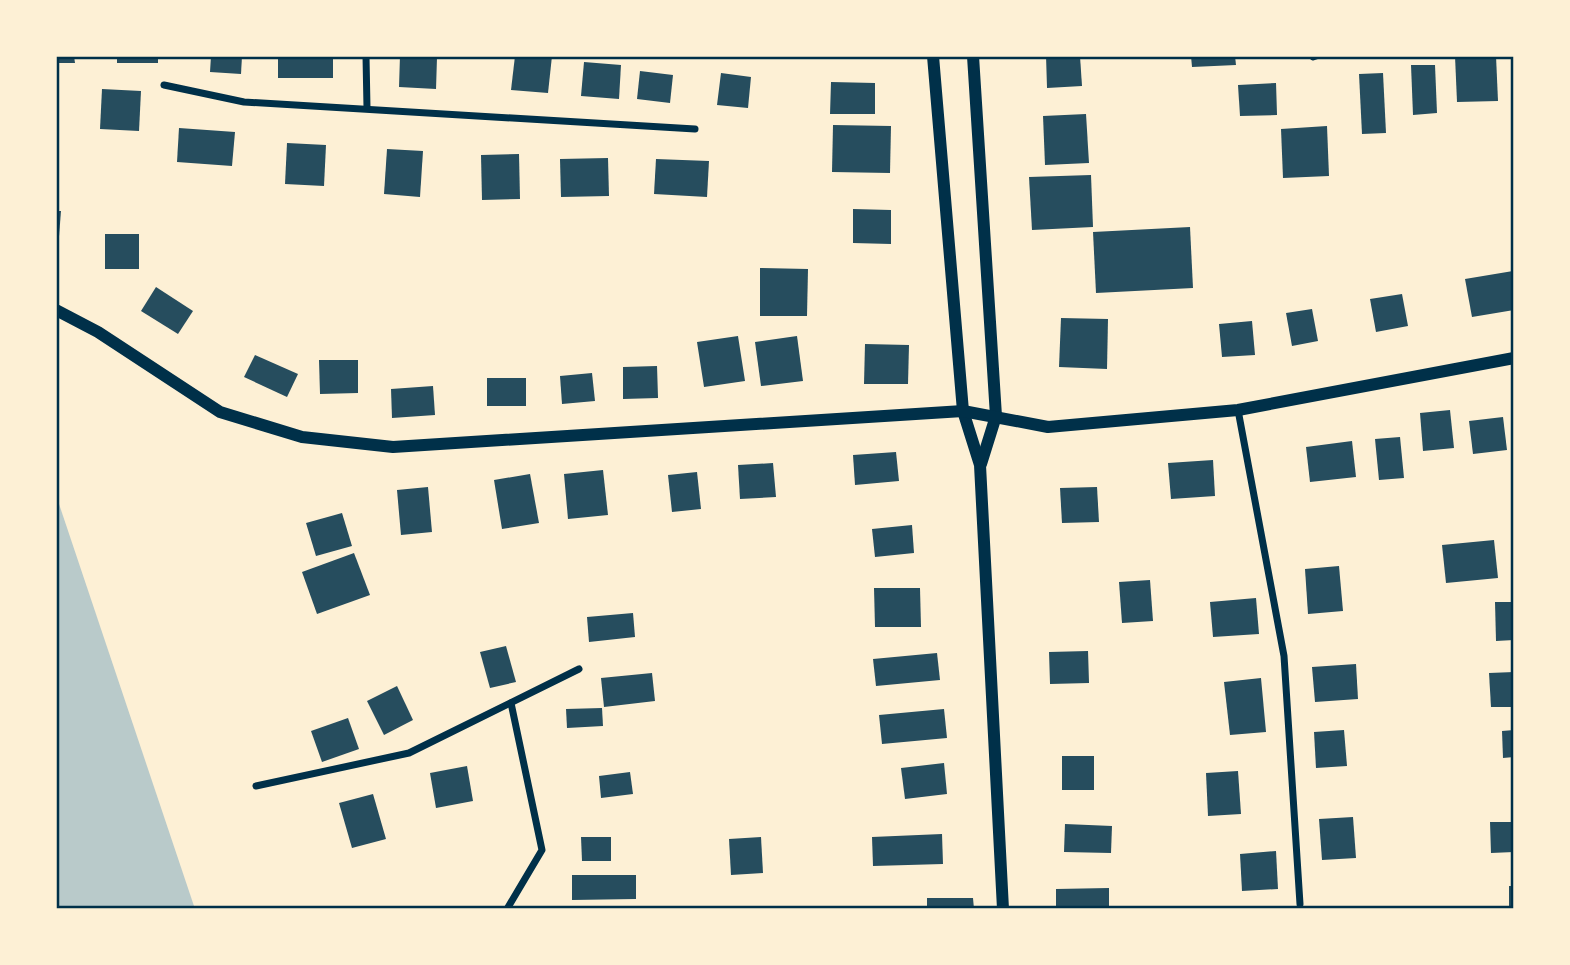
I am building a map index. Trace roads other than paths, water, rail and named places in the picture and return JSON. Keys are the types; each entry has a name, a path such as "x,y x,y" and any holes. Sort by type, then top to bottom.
{"street":[{"path":"366,56 366,108"},
{"path":"933,56 962,411 981,464 1003,909"},
{"path":"973,56 996,416 981,464"},
{"path":"163,85 244,102 695,130"},
{"path":"56,310 98,332 220,412 302,437 393,447 962,411 1048,427 1238,411 1514,358"},
{"path":"1238,411 1284,656 1300,904"},
{"path":"256,786 409,753 579,669"},
{"path":"507,909 542,850 511,703"}]}
